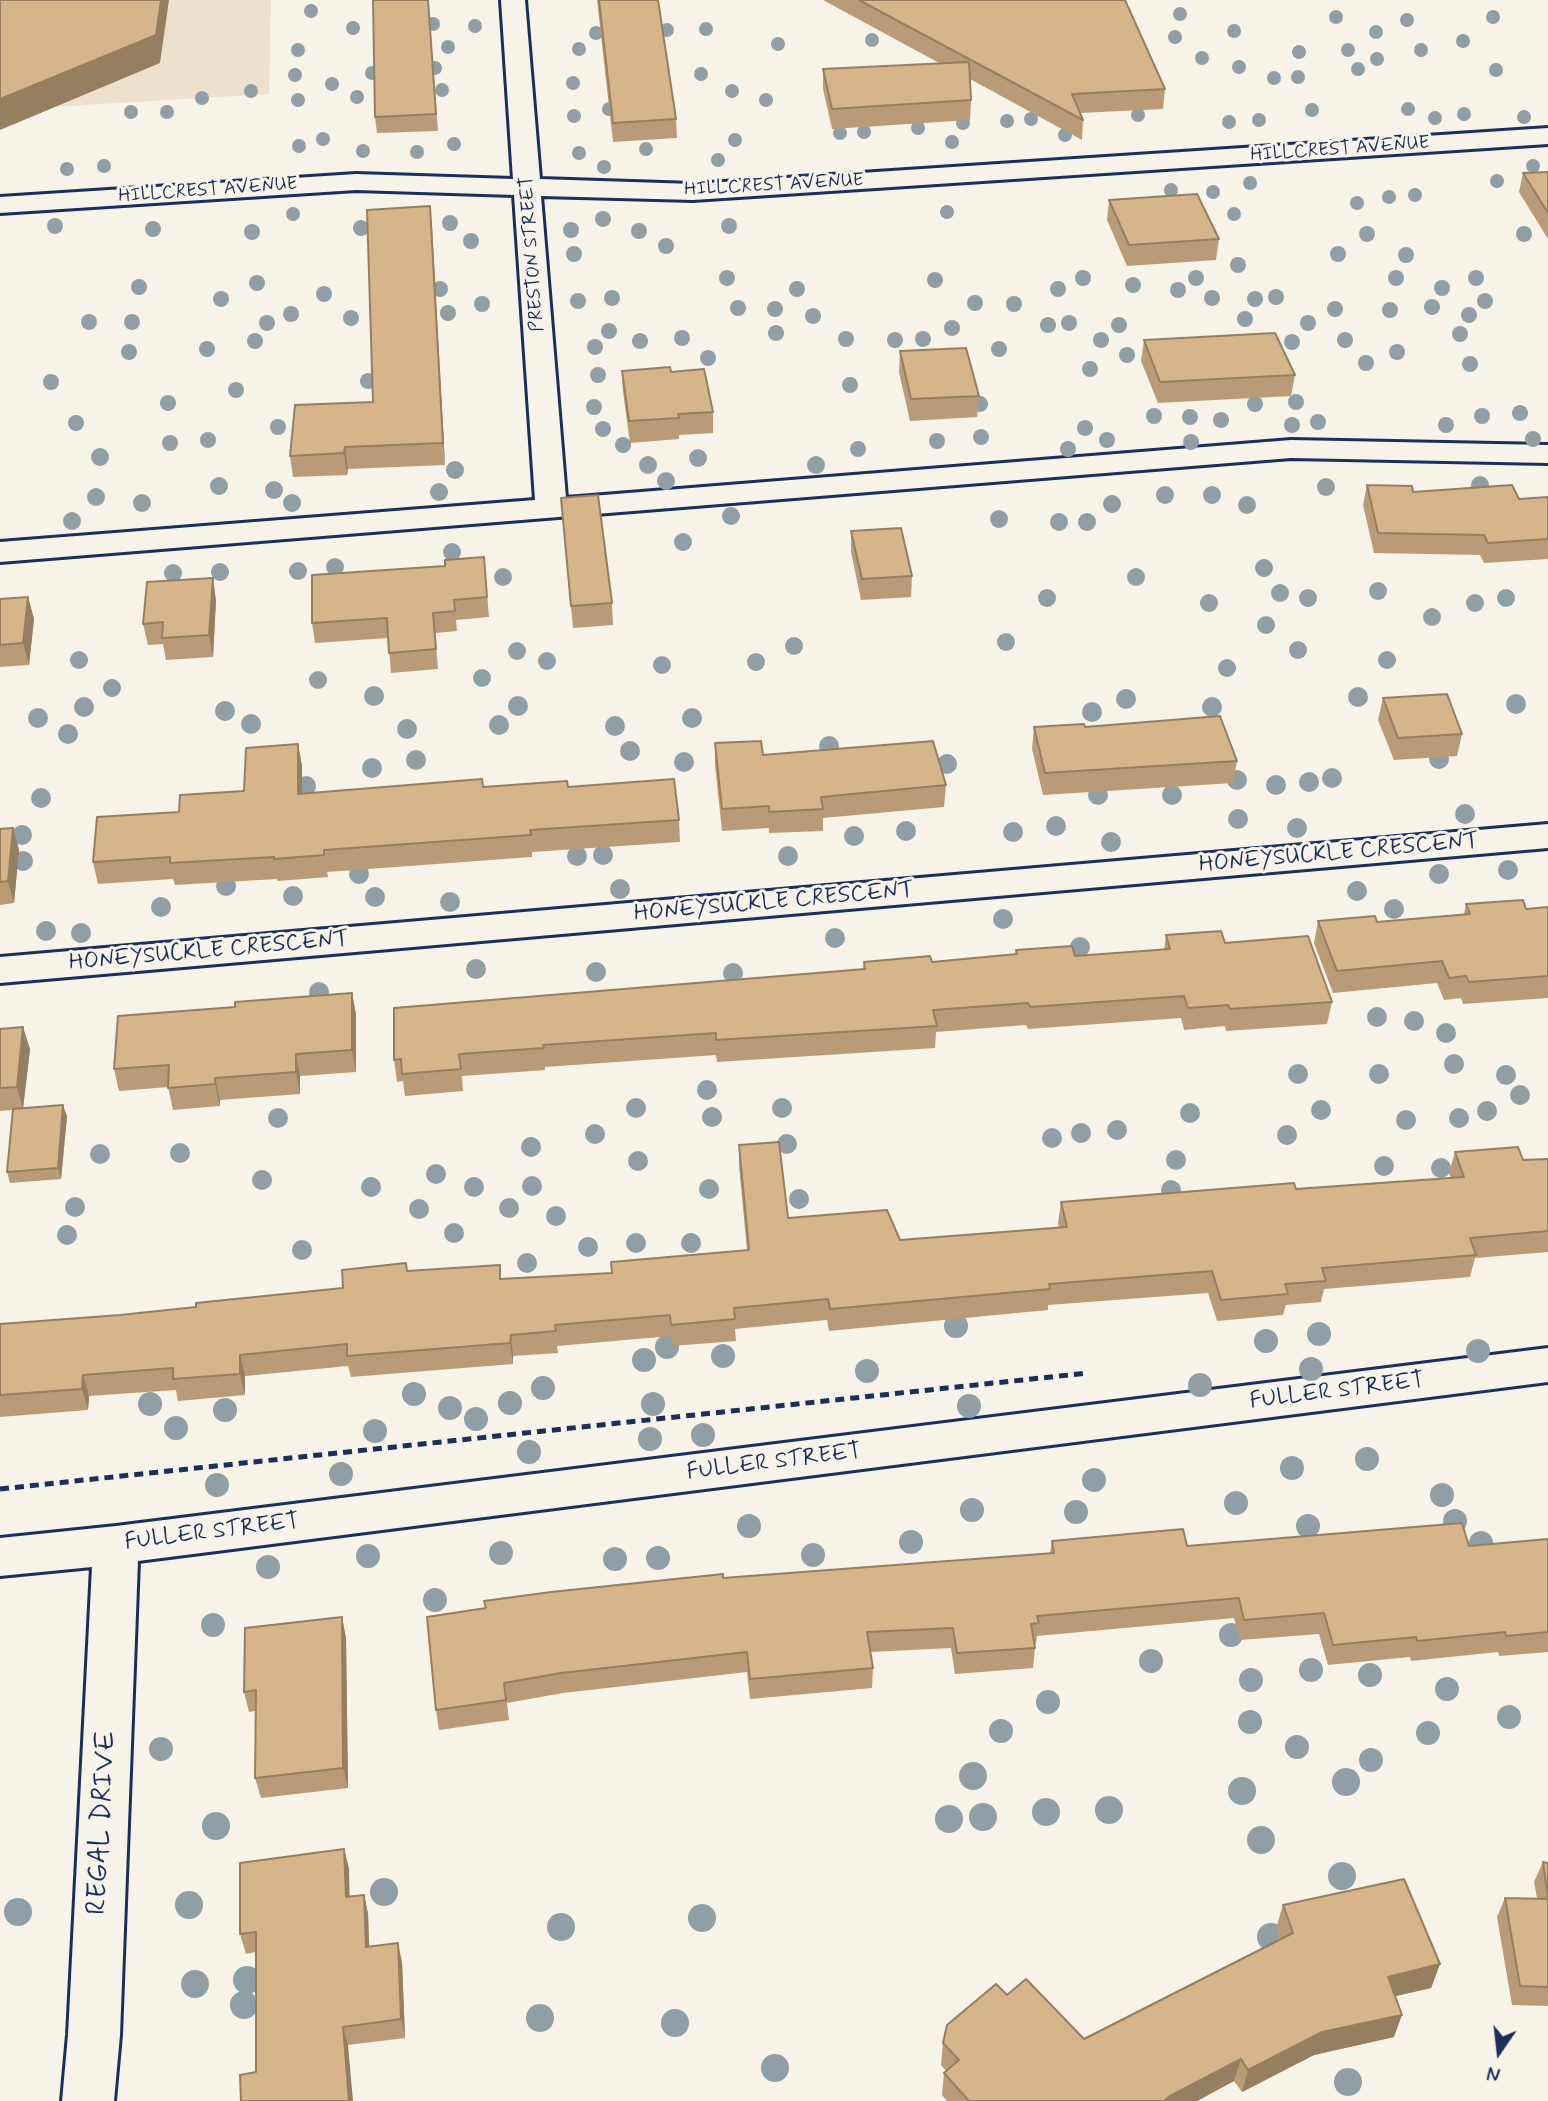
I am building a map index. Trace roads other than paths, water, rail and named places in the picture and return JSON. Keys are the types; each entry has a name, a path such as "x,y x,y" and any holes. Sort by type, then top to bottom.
{"street":[{"name":"PRESTON STREET","path":"513,0 551,508"},
{"name":"HILLCREST AVENUE","path":"0,205 356,182 694,192 1548,136"},
{"path":"0,552 1291,449 1548,454"},
{"name":"HONEYSUCKLE CRESCENT","path":"0,970 1548,836"},
{"name":"FULLER STREET","path":"0,1557 116,1545 1548,1365"},
{"name":"REGAL DRIVE","path":"88,2101 116,1545"}]}
